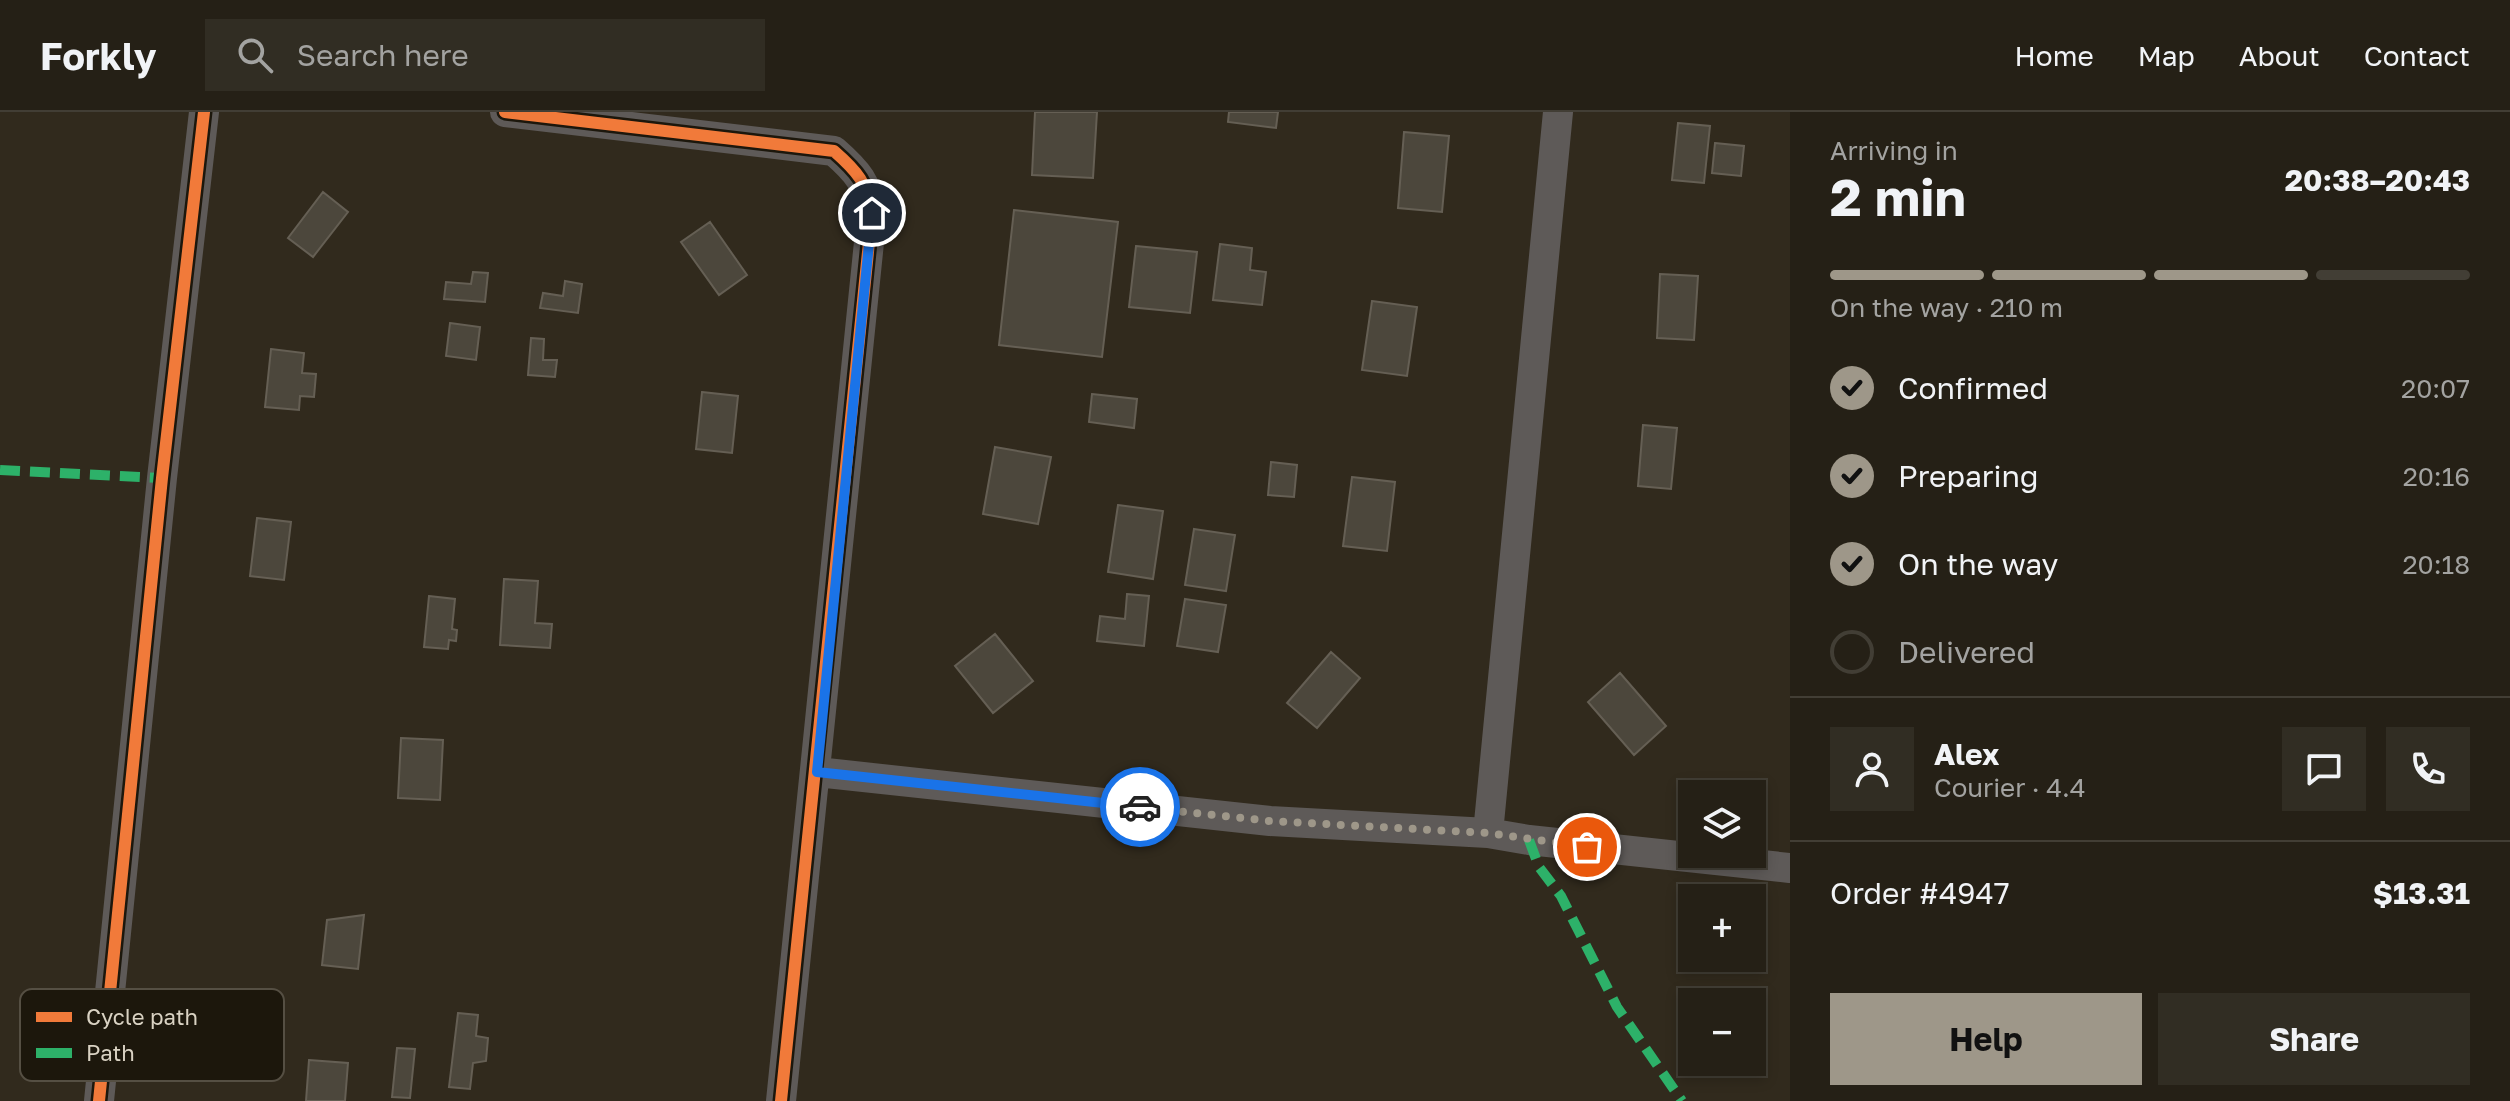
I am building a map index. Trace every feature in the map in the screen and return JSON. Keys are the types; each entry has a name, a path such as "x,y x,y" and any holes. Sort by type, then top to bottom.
{"street":[{"path":"110,989 162,478 204,112"},
{"path":"505,112 834,151 853,167 868,188 872,213 781,1101"},
{"path":"1488,833 1558,112"},
{"path":"817,772 1270,821 1488,833 1544,842 1790,868"},
{"path":"99,1101 101,1081"}],"building":[{"path":"1035,112 1097,112 1093,178 1032,175"},
{"path":"1229,112 1278,112 1276,128 1228,122"},
{"path":"1678,123 1710,126 1704,183 1672,180"},
{"path":"1404,132 1449,136 1442,212 1398,208"},
{"path":"1715,143 1744,146 1741,176 1712,173"},
{"path":"323,192 348,212 313,257 288,238"},
{"path":"1014,210 1118,222 1102,357 999,345"},
{"path":"710,222 747,275 719,295 681,242"},
{"path":"1220,244 1252,248 1250,270 1266,272 1262,305 1213,300"},
{"path":"1136,246 1197,252 1190,313 1129,307"},
{"path":"473,272 488,273 485,302 444,299 446,282 471,284"},
{"path":"1660,274 1698,276 1694,340 1657,338"},
{"path":"565,281 582,284 578,313 540,308 543,293 563,296"},
{"path":"1372,301 1417,307 1407,376 1362,370"},
{"path":"450,323 480,327 476,360 446,356"},
{"path":"531,338 544,339 543,360 557,360 555,377 528,375"},
{"path":"271,349 304,353 302,373 316,374 314,397 300,396 299,410 265,407"},
{"path":"702,392 738,396 732,453 696,449"},
{"path":"1092,394 1137,399 1134,428 1089,422"},
{"path":"1643,425 1677,428 1671,489 1638,486"},
{"path":"995,447 1051,457 1038,524 983,514"},
{"path":"1271,462 1297,465 1294,497 1268,495"},
{"path":"1352,477 1395,482 1387,551 1343,546"},
{"path":"1118,505 1163,511 1153,579 1108,572"},
{"path":"257,518 291,522 284,580 250,576"},
{"path":"1194,529 1235,535 1226,591 1185,585"},
{"path":"504,579 538,581 535,623 552,624 550,648 500,645"},
{"path":"1127,594 1149,596 1144,646 1097,641 1100,616 1125,619"},
{"path":"429,596 455,599 452,629 457,630 456,641 449,640 448,649 424,647"},
{"path":"1185,599 1226,605 1218,652 1177,646"},
{"path":"995,634 1033,681 993,713 955,666"},
{"path":"1331,652 1360,678 1317,728 1287,703"},
{"path":"1620,673 1666,726 1634,755 1588,702"},
{"path":"401,738 443,740 440,800 398,798"},
{"path":"364,915 358,969 322,965 327,920"},
{"path":"458,1013 478,1015 476,1036 488,1038 486,1061 473,1063 470,1089 449,1087"},
{"path":"397,1048 415,1049 410,1098 392,1097"},
{"path":"309,1060 348,1063 345,1101 306,1101"}],"marked path":[{"path":"0,470 162,478"},
{"path":"1529,840 1539,867 1561,896 1617,1007 1682,1101"}],"cycle path":[{"path":"110,989 162,478 204,112"},
{"path":"505,112 834,151 860,179 870,203 872,213 781,1101"},
{"path":"99,1101 101,1081"}],"way so far":[{"path":"1140,807 1270,821 1488,833 1587,847"}],"route":[{"path":"872,213 817,772 1140,807"}]}
